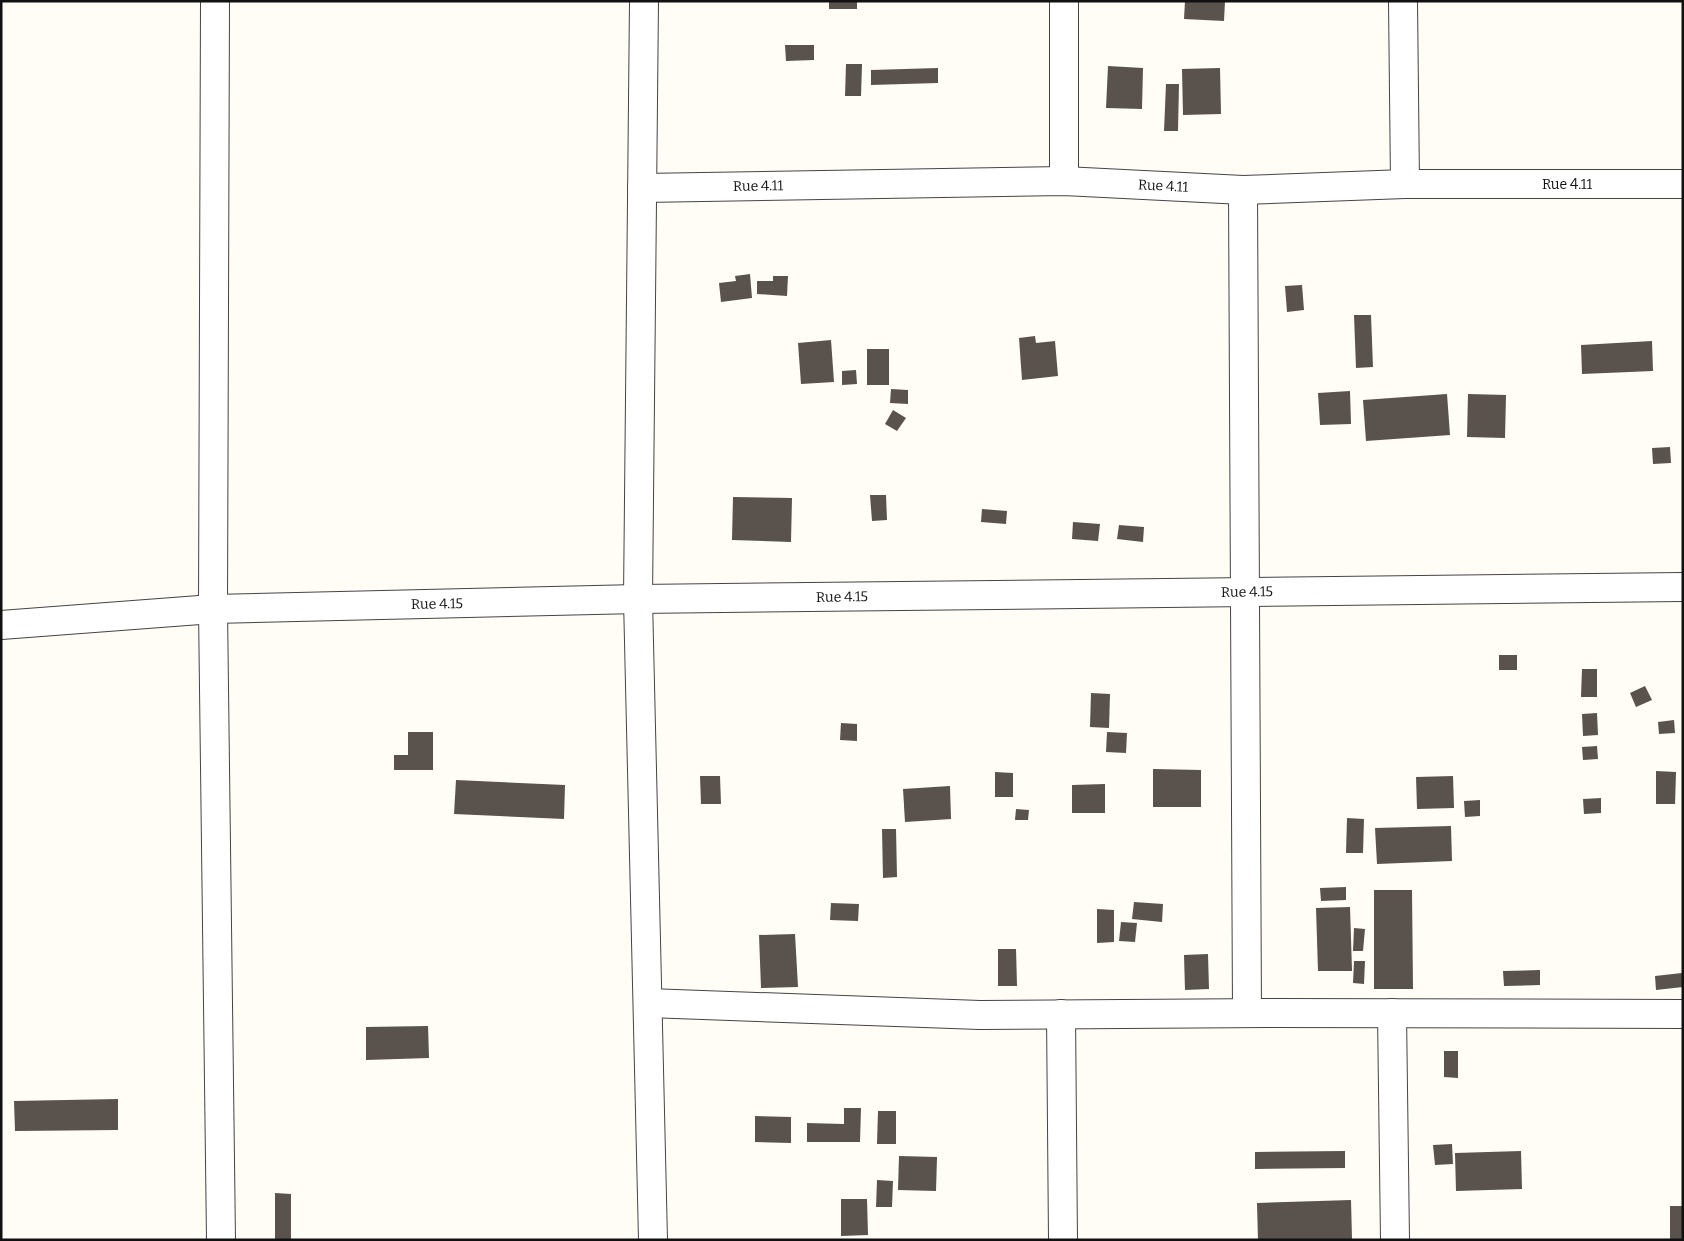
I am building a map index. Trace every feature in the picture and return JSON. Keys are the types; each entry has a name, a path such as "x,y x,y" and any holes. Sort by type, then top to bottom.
{"street":[{"path":"215,1 213,609 221,1240"},
{"path":"644,1 638,599 653,1240"},
{"path":"1064,1 1064,182"},
{"path":"1402,1 1405,184"},
{"name":"Rue 4.11","path":"642,188 1064,182 1243,190 1405,184 1683,184"},
{"path":"1243,190 1247,1013"},
{"name":"Rue 4.15","path":"1,625 213,609 638,599 1683,587"},
{"path":"648,1003 980,1015 1247,1013 1683,1014"},
{"path":"1392,1013 1395,1240"},
{"path":"1061,1014 1063,1240"}],"building":[{"path":"829,1 857,1 857,9 829,9"},
{"path":"1185,1 1225,1 1224,21 1184,19"},
{"path":"785,45 814,45 814,60 786,61"},
{"path":"846,64 862,64 861,96 845,96"},
{"path":"1108,66 1143,68 1142,109 1106,108"},
{"path":"938,68 938,83 871,85 871,70"},
{"path":"1220,68 1221,114 1183,115 1182,69"},
{"path":"1166,84 1179,84 1178,131 1164,131"},
{"path":"750,274 752,298 721,302 719,283 736,281 735,276"},
{"path":"773,276 788,276 787,296 757,294 757,281 773,281"},
{"path":"1302,285 1304,310 1287,312 1285,286"},
{"path":"1354,315 1371,315 1373,367 1356,368"},
{"path":"1035,336 1036,343 1055,341 1058,376 1022,380 1019,338"},
{"path":"831,340 834,382 801,384 798,343"},
{"path":"1652,341 1653,371 1582,374 1581,345"},
{"path":"867,349 889,349 889,385 867,385"},
{"path":"856,370 857,384 842,385 842,371"},
{"path":"891,389 908,390 908,404 890,403"},
{"path":"1350,391 1351,424 1320,425 1318,393"},
{"path":"1447,394 1450,435 1366,441 1363,400"},
{"path":"1468,394 1506,395 1505,438 1467,437"},
{"path":"893,410 906,418 897,431 885,424"},
{"path":"1670,447 1671,463 1653,464 1652,448"},
{"path":"870,495 886,495 887,520 872,521"},
{"path":"733,497 792,498 791,542 732,540"},
{"path":"982,509 1007,511 1006,524 981,522"},
{"path":"1073,522 1100,524 1098,541 1072,539"},
{"path":"1119,525 1144,527 1143,542 1117,539"},
{"path":"1499,655 1517,655 1517,670 1499,670"},
{"path":"1582,669 1597,669 1597,697 1581,697"},
{"path":"1645,686 1652,700 1636,707 1630,693"},
{"path":"1091,693 1110,694 1109,728 1090,727"},
{"path":"1597,713 1598,735 1583,736 1582,714"},
{"path":"1674,720 1675,733 1659,734 1658,722"},
{"path":"841,723 857,724 857,741 840,740"},
{"path":"408,732 433,732 433,770 394,770 394,755 408,755"},
{"path":"1107,732 1127,733 1126,753 1106,752"},
{"path":"1597,746 1598,759 1583,760 1582,747"},
{"path":"1153,769 1201,770 1201,807 1153,807"},
{"path":"1656,771 1676,772 1675,804 1656,804"},
{"path":"995,772 1013,773 1013,797 995,797"},
{"path":"700,776 720,776 721,804 701,804"},
{"path":"1453,776 1454,808 1417,809 1416,777"},
{"path":"456,780 565,785 564,819 454,814"},
{"path":"1105,784 1105,813 1072,813 1072,785"},
{"path":"950,786 951,819 905,822 903,789"},
{"path":"1601,798 1601,813 1584,814 1583,799"},
{"path":"1480,800 1480,816 1465,817 1464,801"},
{"path":"1016,809 1029,810 1028,820 1015,820"},
{"path":"1347,818 1364,819 1363,853 1346,853"},
{"path":"1451,826 1452,861 1377,864 1375,828"},
{"path":"882,829 896,829 897,877 883,878"},
{"path":"1346,887 1346,900 1321,901 1320,888"},
{"path":"1374,890 1412,890 1413,989 1374,989"},
{"path":"1134,902 1163,904 1162,922 1132,919"},
{"path":"831,903 859,904 858,921 830,920"},
{"path":"1350,907 1352,971 1318,971 1316,908"},
{"path":"1097,909 1114,910 1114,942 1097,943"},
{"path":"1121,922 1137,923 1135,942 1119,941"},
{"path":"1354,928 1365,929 1363,951 1353,951"},
{"path":"795,934 798,987 761,988 759,935"},
{"path":"998,949 1016,949 1017,986 998,986"},
{"path":"1208,954 1209,989 1185,990 1184,955"},
{"path":"1354,961 1365,961 1364,984 1353,983"},
{"path":"1540,970 1540,985 1504,986 1503,971"},
{"path":"1682,973 1683,987 1656,990 1655,976"},
{"path":"428,1026 429,1058 366,1060 366,1027"},
{"path":"1444,1051 1458,1051 1458,1078 1444,1077"},
{"path":"118,1099 118,1130 15,1131 14,1101"},
{"path":"844,1108 861,1108 860,1142 807,1142 807,1123 844,1124"},
{"path":"878,1111 896,1111 896,1144 877,1144"},
{"path":"755,1116 791,1117 791,1143 755,1142"},
{"path":"1452,1144 1453,1164 1435,1165 1433,1145"},
{"path":"1345,1151 1345,1168 1255,1169 1255,1152"},
{"path":"1521,1151 1522,1189 1456,1191 1455,1153"},
{"path":"899,1156 937,1157 936,1191 898,1190"},
{"path":"877,1180 893,1181 892,1207 876,1207"},
{"path":"275,1193 291,1194 291,1240 275,1240"},
{"path":"841,1199 867,1199 868,1235 841,1236"},
{"path":"1351,1200 1352,1239 1258,1240 1257,1203"},
{"path":"1670,1206 1683,1206 1683,1240 1670,1240"}]}
